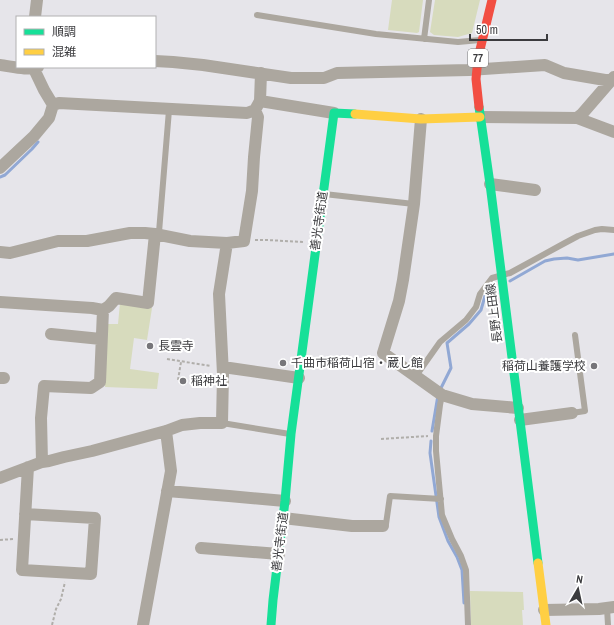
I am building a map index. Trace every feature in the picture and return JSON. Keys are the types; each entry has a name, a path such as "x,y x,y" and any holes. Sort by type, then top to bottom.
{"street":[{"path":"35,16 37,0"},
{"name":"長野上田線","path":"492,0 481,40 477,69 477,87 546,625"},
{"path":"156,61 203,65 291,78 324,78 337,73 477,69 545,65 564,73 605,80 613,79"},
{"path":"0,65 16,66"},
{"path":"35,68 44,90 53,106"},
{"path":"0,252 10,253 58,241 87,241 130,233 155,234 190,241 227,243 244,241 252,191 261,73"},
{"path":"577,118 613,79"},
{"path":"0,168 34,136 49,118 53,106 59,103 247,113 258,105 334,113 421,119 480,117 577,118 614,132"},
{"name":"善光寺街道","path":"271,625 291,434 334,113"},
{"path":"421,119 414,204 399,301 383,353 439,393 472,404 519,414 572,413"},
{"path":"490,184 535,190"},
{"path":"0,302 103,310 116,298 148,303 155,234"},
{"path":"0,478 42,462 64,456 92,452 166,432 182,425 222,423 223,367 219,294 227,243"},
{"path":"42,462 41,418 44,386 91,388 100,382 103,310"},
{"path":"51,334 101,339"},
{"path":"223,367 299,378"},
{"path":"143,625 171,471 166,432"},
{"path":"25,514 95,518 92,574 22,570 25,514 28,467"},
{"path":"167,491 285,501"},
{"path":"283,518 352,526 383,526"},
{"path":"201,548 279,554"},
{"path":"544,610 599,609 610,607"}],"lane":[{"path":"424,39 429,0"},
{"path":"257,15 376,34 458,42 481,40"},
{"path":"155,234 159,232 170,110"},
{"path":"322,194 414,204"},
{"path":"416,376 440,342 466,320 476,307 480,294 492,278 510,273 578,236 595,230 614,230"},
{"path":"572,413 585,411 575,335"},
{"path":"439,393 440,405 436,436 438,498 442,515 466,570 468,625"},
{"path":"222,423 291,434"},
{"path":"383,526 386,524 390,496 438,498"},
{"path":"608,625 610,607"}],"path":[{"path":"244,241 267,240 316,243"},
{"path":"167,359 223,367"},
{"path":"178,380 181,361"},
{"path":"381,439 436,436"},
{"path":"52,625 56,609 61,599 66,573"}],"green space":[{"path":"392,0 423,0 419,32 388,30"},
{"path":"435,0 480,0 472,33 458,37 434,35 430,32"},
{"path":"120,303 152,308 147,340 134,338 130,369 159,373 157,389 105,387 107,324 118,324"},
{"path":"470,591 523,592 523,625 471,625"}],"waterway":[{"path":"0,177 5,175 38,142"},
{"path":"510,281 545,261 567,258 578,260 614,254"},
{"path":"440,390 451,368 447,343 469,324 481,310 485,296 494,286"},
{"path":"432,431 438,395"},
{"path":"431,441 430,453 439,517 448,541 462,570 464,603"}],"traffic: fast":[{"path":"479,107 538,563"},
{"path":"271,625 291,434 334,113 355,114"}],"traffic: slow":[{"path":"355,114 421,119 480,117"},
{"path":"538,563 546,625"}],"traffic: jam":[{"path":"479,107 476,79 478,58 492,0"}],"place":[{"name":"長雲寺","path":"150,346"},
{"name":"千曲市稲荷山宿・蔵し館","path":"283,363"},
{"name":"稲荷山養護学校","path":"594,366"},
{"name":"稲神社","path":"183,381"}]}
